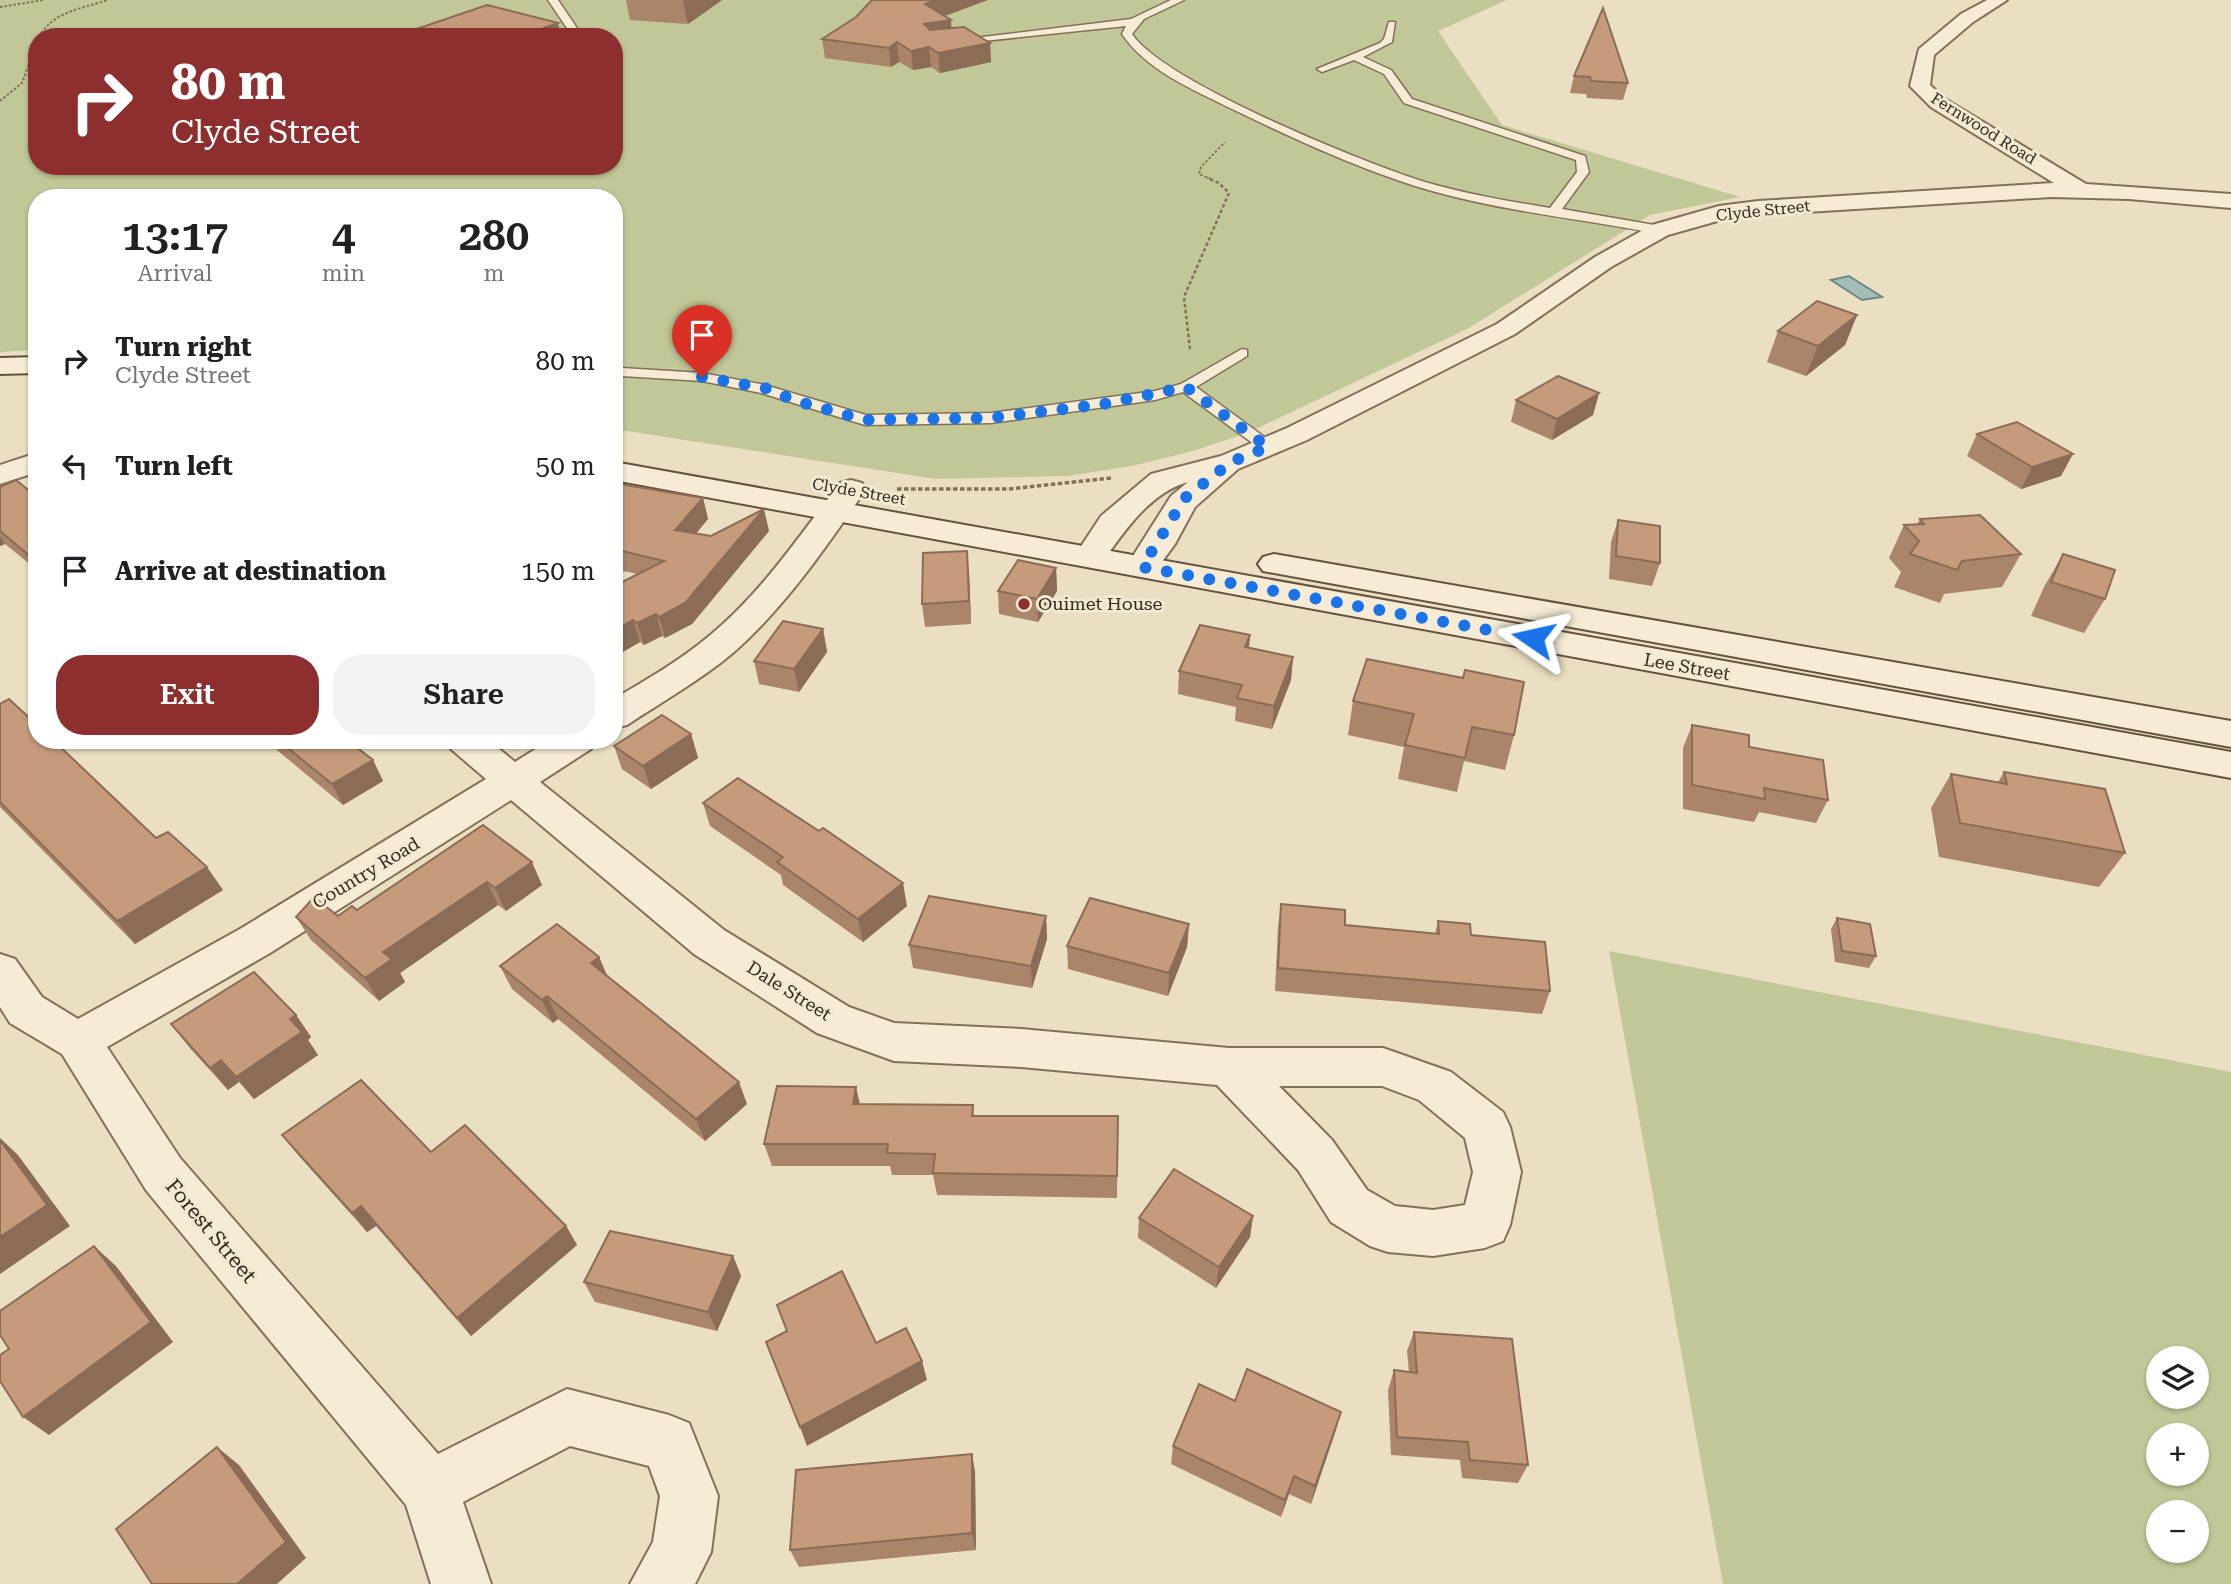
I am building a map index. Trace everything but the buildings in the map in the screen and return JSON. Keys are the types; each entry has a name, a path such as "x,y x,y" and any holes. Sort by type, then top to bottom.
{"street":[{"name":"Fernwood Road","path":"1999,0 1966,18 1925,53 1920,86 1938,103 2082,191"},
{"name":"Clyde Street","path":"1097,546 1125,510 1162,480 1231,462 1268,447 1506,328 1603,262 1660,230 1719,213 1758,208 2082,191 2231,201"},
{"path":"0,366 28,365"},
{"path":"0,384 28,384"},
{"name":"Clyde Street","path":"623,449 843,500 1151,556 1182,502 1231,462"},
{"path":"0,475 28,465"},
{"name":"Clyde Street","path":"623,472 843,500"},
{"path":"623,710 701,660 732,635 776,586 843,500"},
{"name":"Lee Street","path":"1151,556 2231,734"},
{"name":"Lee Street","path":"1151,556 2231,765"},
{"name":"Dale Street","path":"476,749 709,942 833,1020 894,1042 1021,1048 1230,1067 1382,1067 1435,1086 1486,1127 1497,1172 1485,1225 1433,1233 1388,1228 1349,1206 1315,1155 1230,1067"},
{"name":"Country Road","path":"78,1041 255,941 517,781 565,749"},
{"name":"Forest Street","path":"0,971 26,1010 78,1041 163,1174 430,1489 461,1584"},
{"path":"430,1489 568,1417 669,1443 690,1496 681,1552 660,1584"}],"lane":[{"path":"554,0 572,28"},
{"path":"947,42 1134,22 1179,0"},
{"path":"1134,22 1128,38 1141,55 1227,102 1320,145 1419,184 1660,230"},
{"path":"1322,69 1389,40 1392,24"},
{"path":"1355,57 1381,68 1395,81 1402,97 1408,101 1432,111 1573,153 1581,158 1583,172 1555,211"},
{"path":"623,372 702,377 765,388 793,400 865,420 991,418 1104,404 1186,387 1242,353"},
{"path":"1186,387 1268,447"}],"path":[{"path":"0,7 43,0"},
{"path":"44,28 59,16 107,0"},
{"path":"0,101 16,92 28,73"},
{"path":"1190,349 1184,297 1229,192 1219,183 1199,174 1201,167 1225,142"},
{"path":"843,500 1008,489 1120,476"}],"green space":[{"path":"0,0 1507,0 1438,31 1502,125 1740,197 1650,215 1467,329 1247,433 1193,451 1132,466 1067,476 936,479 623,430 623,189 28,189 28,350 0,352"},
{"path":"1609,951 2231,1072 2231,1584 1723,1584"}],"water":[{"path":"1849,276 1882,297 1862,300 1831,280"}],"place":[{"name":"Ouimet House","path":"1024,604"}],"route":[{"path":"702,377 765,388 793,400 865,420 991,418 1104,404 1186,387 1268,447 1231,462 1185,498 1159,544 1142,567 1533,638"}]}
